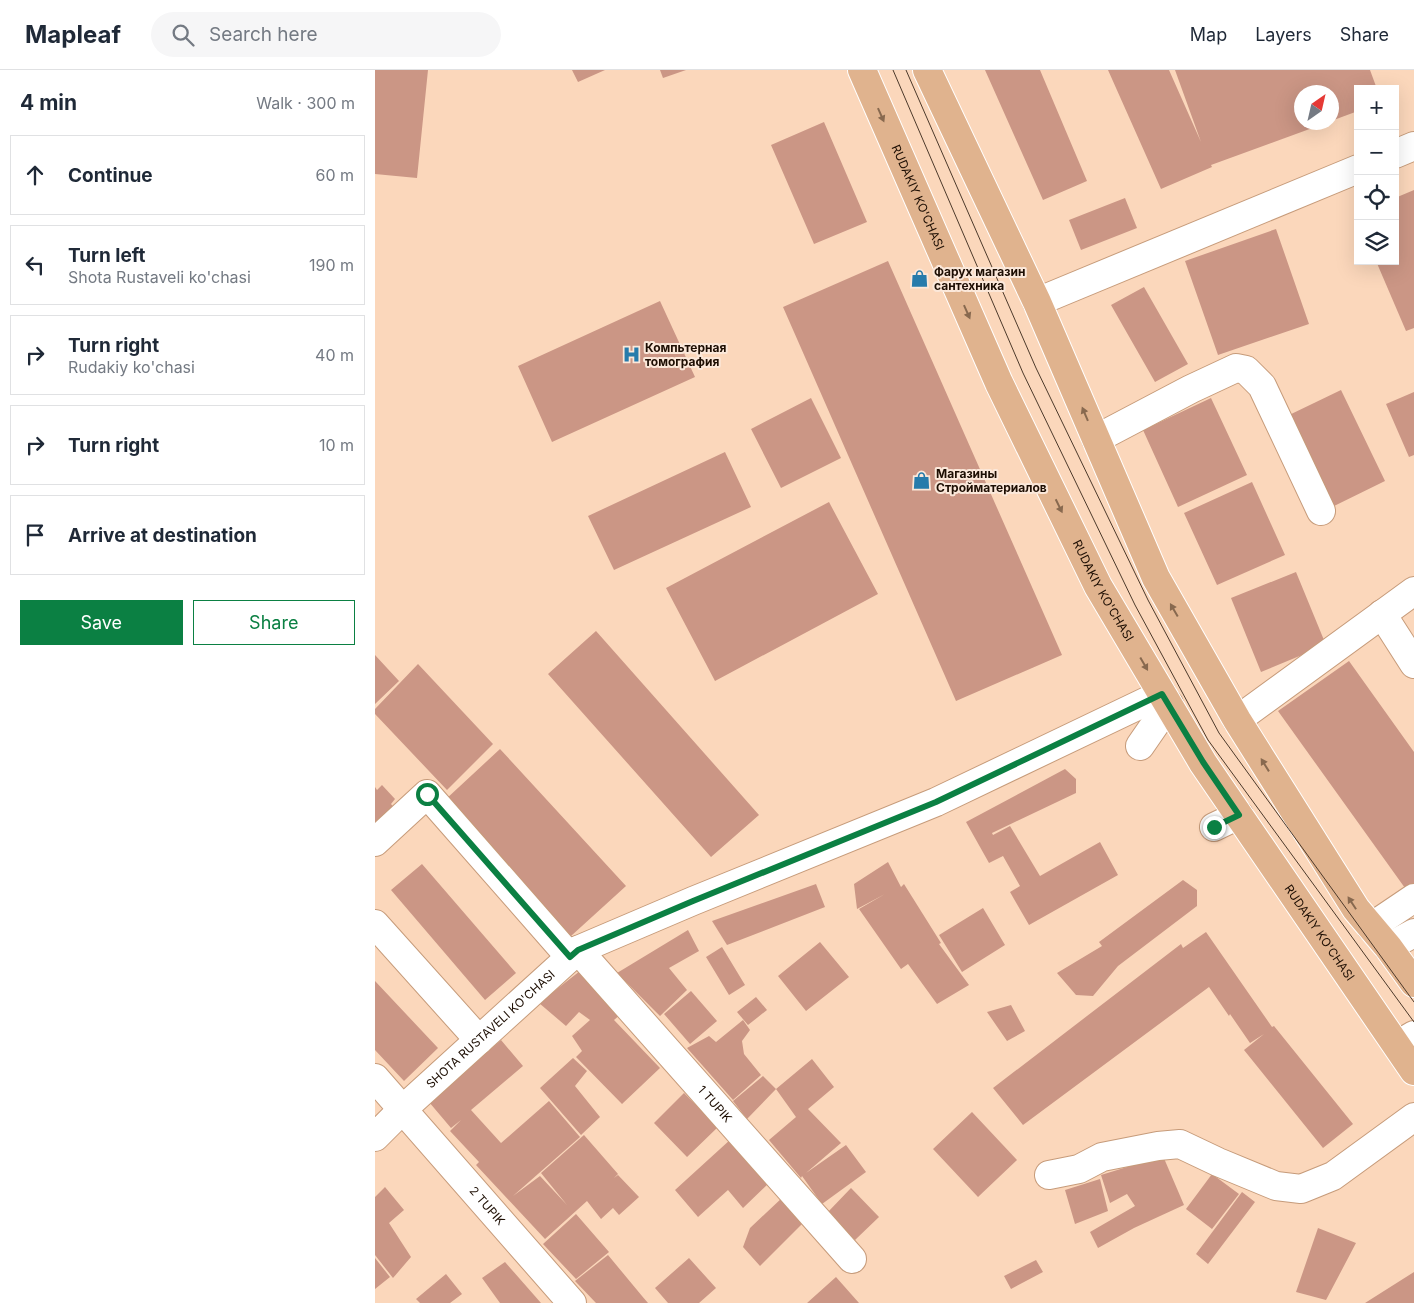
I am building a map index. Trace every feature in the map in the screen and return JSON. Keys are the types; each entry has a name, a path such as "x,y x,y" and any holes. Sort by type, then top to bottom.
{"main road":[{"name":"RUDAKIY KO'CHASI","path":"862,70 1003,392 1099,586 1203,762 1410,1055"},
{"path":"927,70 1037,302 1156,578 1237,720 1356,909 1388,947 1414,983"}],"street":[{"path":"1399,152 1414,146"},
{"path":"1037,302 1354,171"},
{"path":"1096,439 1236,368 1246,370 1262,386 1321,511"},
{"path":"1237,720 1414,591"},
{"path":"1382,614 1414,664"},
{"path":"1140,746 1165,700"},
{"name":"SHOTA RUSTAVELI KO'CHASI","path":"375,1136 574,954 703,897 936,802 1165,700"},
{"name":"1 TUPIK","path":"375,842 427,794 852,1259"},
{"path":"1214,827 1239,815"},
{"path":"1371,927 1414,898"},
{"path":"375,924 479,1040"},
{"path":"1388,947 1414,933"},
{"name":"2 TUPIK","path":"375,1078 572,1303"},
{"path":"1049,1175 1079,1168 1102,1157 1158,1146 1180,1144 1276,1186 1301,1189 1333,1176 1414,1117"}],"building":[{"path":"375,70 428,70 417,178 375,174"},
{"path":"572,70 605,70 578,82"},
{"path":"660,70 686,70 663,78"},
{"path":"985,70 1040,70 1087,181 1043,200"},
{"path":"1108,70 1169,70 1201,142 1175,70 1370,70 1376,85 1354,85 1354,112 1339,118 1339,85 1294,85 1294,130 1307,130 1211,165 1212,167 1161,189"},
{"path":"824,122 867,222 814,244 771,145"},
{"path":"1414,190 1414,328 1406,331 1378,265 1399,265 1399,196"},
{"path":"1125,198 1137,228 1081,250 1069,220"},
{"path":"1276,229 1309,324 1218,355 1185,261"},
{"name":"Магазины Стройматериалов","path":"888,261 1062,655 956,701 783,307"},
{"path":"1144,287 1188,364 1155,382 1111,305"},
{"path":"660,301 695,377 552,442 518,366"},
{"path":"1341,390 1385,481 1330,508 1285,417"},
{"path":"1414,392 1414,455 1409,457 1386,404"},
{"path":"811,398 841,458 781,488 751,429"},
{"path":"1211,398 1247,475 1178,507 1143,430"},
{"path":"725,452 751,507 614,570 588,516"},
{"path":"1252,482 1285,555 1217,585 1184,513"},
{"path":"829,502 878,594 715,681 666,588"},
{"path":"1296,572 1326,645 1261,672 1231,598"},
{"path":"596,631 759,815 711,857 548,674"},
{"path":"375,655 399,681 375,704"},
{"path":"1349,661 1414,752 1414,892 1410,895 1278,711"},
{"path":"418,664 493,744 447,790 375,714 375,709"},
{"path":"500,749 626,886 571,936 445,800"},
{"path":"1065,769 1076,779 1076,793 992,833 993,835 1010,826 1040,876 1100,842 1118,875 1029,925 1010,892 1020,886 1003,856 989,863 966,822"},
{"path":"382,785 395,799 391,804 396,810 375,829 375,787 377,790"},
{"path":"888,862 901,887 904,884 941,943 939,944 969,985 937,1004 908,964 901,969 859,909 885,894 857,909 854,884"},
{"path":"422,864 516,973 485,1000 391,890"},
{"path":"1183,880 1197,890 1197,906 1118,966 1093,996 1076,995 1057,973 1102,946 1099,942"},
{"path":"816,884 825,907 727,945 712,921"},
{"path":"983,908 1005,945 962,972 939,935"},
{"path":"688,930 699,951 669,968 687,990 660,1016 617,973"},
{"path":"1206,932 1272,1027 1274,1026 1353,1124 1323,1148 1244,1050 1264,1034 1250,1043 1209,987 1023,1125 993,1088 1181,944 1183,948"},
{"path":"820,942 849,977 806,1011 778,976"},
{"path":"722,947 745,985 729,995 706,957"},
{"path":"580,971 621,1014 614,1020 660,1068 622,1104 576,1057 582,1051 572,1036 590,1020 579,1012 566,1026 539,1003"},
{"path":"375,981 438,1048 404,1081 375,1050"},
{"path":"691,991 717,1021 690,1044 664,1014"},
{"path":"756,997 767,1010 748,1025 737,1012"},
{"path":"1011,1005 1025,1031 1007,1041 987,1012"},
{"path":"743,1020 750,1030 742,1041 744,1054 761,1075 733,1100 687,1048 709,1036 716,1042"},
{"path":"501,1040 523,1066 471,1110 501,1143 549,1101 580,1137 513,1196 540,1176 567,1205 541,1173 584,1135 618,1174 614,1178 618,1175 639,1197 619,1215 613,1208 601,1219 587,1201 545,1239 476,1165 479,1162 450,1131 461,1120 451,1128 429,1102"},
{"path":"573,1058 587,1071 575,1086 600,1117 581,1135 540,1088"},
{"path":"812,1059 834,1087 808,1109 841,1143 806,1173 846,1145 866,1172 822,1204 802,1176 801,1178 769,1140 796,1117 776,1089"},
{"path":"763,1076 776,1089 747,1119 733,1101"},
{"path":"684,1093 718,1127 687,1157 654,1123"},
{"path":"972,1112 1017,1160 978,1197 933,1149"},
{"path":"731,1139 771,1181 743,1208 728,1190 698,1217 675,1190"},
{"path":"1163,1156 1184,1205 1134,1228 1098,1248 1090,1232 1135,1206 1127,1194 1110,1203 1101,1175"},
{"path":"1212,1174 1239,1194 1212,1229 1186,1209"},
{"path":"1100,1179 1108,1211 1075,1224 1065,1190"},
{"path":"385,1187 404,1210 389,1223 411,1257 393,1278 375,1255 375,1197"},
{"path":"851,1188 879,1217 855,1240 827,1213"},
{"path":"1242,1192 1255,1202 1208,1264 1196,1254"},
{"path":"783,1197 803,1223 760,1266 743,1247 750,1228"},
{"path":"576,1214 609,1252 576,1279 543,1244"},
{"path":"1318,1228 1356,1243 1326,1300 1296,1292"},
{"path":"608,1255 648,1303 596,1303 575,1281"},
{"path":"375,1258 390,1277 375,1289"},
{"path":"689,1258 716,1288 699,1303 668,1303 655,1288"},
{"path":"1036,1260 1043,1272 1011,1289 1004,1276"},
{"path":"505,1262 541,1303 500,1303 482,1278"},
{"path":"1414,1272 1414,1303 1365,1303"},
{"path":"446,1274 462,1294 450,1303 420,1303 416,1299"},
{"path":"836,1277 859,1303 807,1303"}],"tram line":[{"path":"893,70 1023,373 1135,605 1208,740 1414,1022"},
{"path":"906,70 1036,368 1148,600 1219,733 1414,1002"}],"place":[{"name":"Фарух магазин сантехника","path":"920,279"},
{"name":"Компьтерная томография","path":"631,355"},
{"name":"Магазины Стройматериалов","path":"922,481"}],"route":[{"path":"427,794 570,957 578,950 693,901 936,802 1162,694 1203,762 1239,815 1214,827"}]}
